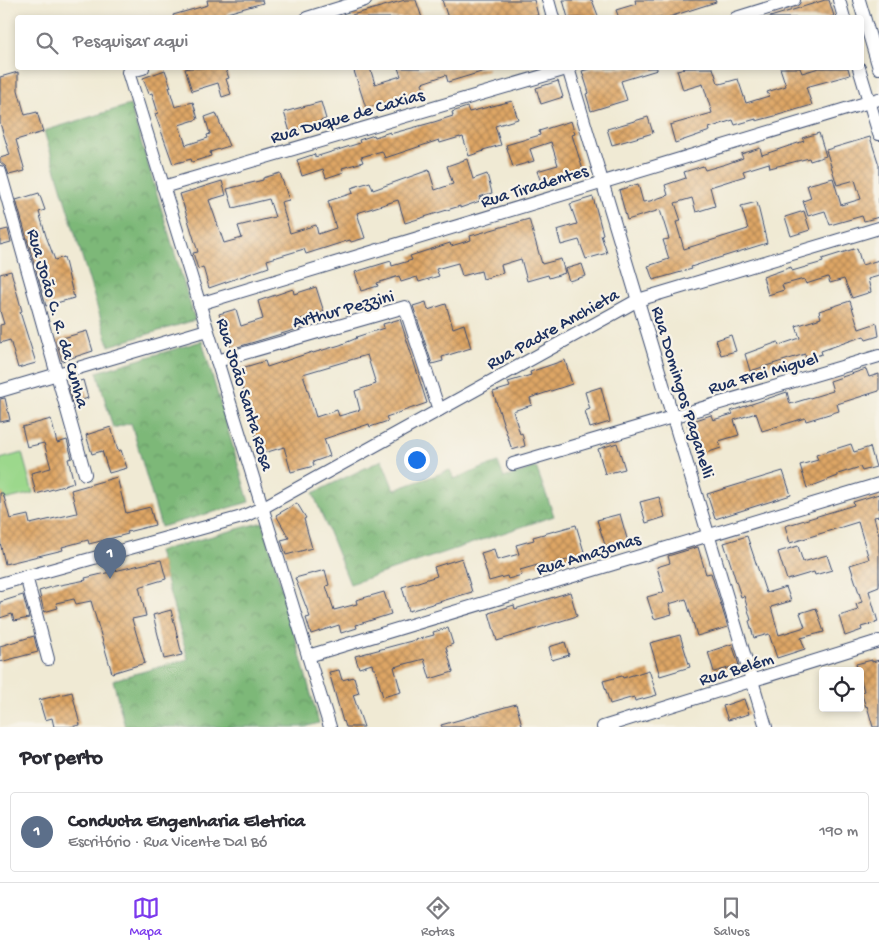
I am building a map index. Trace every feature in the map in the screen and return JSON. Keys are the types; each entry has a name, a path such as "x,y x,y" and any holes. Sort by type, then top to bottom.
{"street":[{"path":"317,15 365,0"},
{"path":"548,0 552,15"},
{"path":"746,15 794,0"},
{"path":"839,0 843,15"},
{"path":"859,0 863,15"},
{"path":"864,17 879,68"},
{"name":"Rua João Santa Rosa","path":"136,70 128,72 330,727"},
{"name":"Rua Duque de Caxias","path":"163,187 562,70"},
{"name":"Rua Domingos Paganelli","path":"570,70 766,727"},
{"path":"860,70 874,100 879,134"},
{"name":"Rua Tiradentes","path":"199,304 874,100"},
{"name":"Rua João C. R. da Cunha","path":"0,172 85,474"},
{"name":"Rua Padre Anchieta","path":"0,584 242,517 262,508 638,300 879,228"},
{"name":"Arthur Pezzini","path":"217,361 405,308 439,410"},
{"path":"0,391 207,330"},
{"name":"Rua Frei Miguel","path":"513,464 879,356"},
{"name":"Rua Amazonas","path":"308,656 879,484"},
{"path":"26,576 48,660"},
{"name":"Rua Belém","path":"604,727 879,641"}],"green space":[{"path":"130,105 195,320 109,346 44,131"},
{"path":"202,341 249,502 161,527 131,423 113,428 97,372"},
{"path":"22,453 33,493 0,501 0,459"},
{"path":"382,460 394,490 450,470 454,479 498,462 504,478 536,467 554,516 350,584 313,493"},
{"path":"263,522 319,723 305,727 125,727 113,680 188,659 158,551"}],"building":[{"path":"207,0 262,0 263,3 227,13 227,15 173,15 208,5"},
{"path":"405,0 416,0 421,15 352,15"},
{"path":"442,0 534,0 538,15 447,15"},
{"path":"563,0 592,0 598,15 567,15"},
{"path":"635,0 715,0 716,2 675,15 618,15 616,10 636,4"},
{"path":"829,0 834,15 777,15"},
{"path":"165,70 175,107 193,102 198,119 179,125 186,145 208,138 207,135 210,134 205,117 216,113 229,146 210,152 211,156 192,162 191,159 173,164 155,114 158,113 152,93 149,94 143,78"},
{"path":"185,70 226,70 229,78 226,79 231,94 222,97 218,83 192,91"},
{"path":"354,70 371,70 375,84 401,76 399,70 488,70 448,82 446,75 422,83 424,91 366,108"},
{"path":"657,70 621,81 627,100 591,111 586,94 589,93 582,71"},
{"path":"677,70 714,70 720,84 738,79 746,103 769,96 767,92 786,86 781,70 801,70 802,73 812,70 849,70 850,75 806,87 812,105 735,125 733,120 709,128 710,131 675,143 670,125 712,113 703,84 683,90"},
{"path":"18,72 18,90 25,115 37,112 43,132 16,140 25,171 9,175 6,167 0,162 0,158 10,155 0,123 0,77"},
{"path":"558,81 563,97 541,104 536,88"},
{"path":"512,101 518,119 495,126 501,145 469,156 463,137 440,143 439,140 385,158 382,151 361,157 363,162 342,168 344,172 326,178 323,169 302,176 297,160 315,154 315,157 360,143 359,140 374,135 375,137 390,132 390,134 434,122 453,116 452,112 467,107 469,112"},
{"path":"321,102 326,119 290,132 284,112"},
{"path":"648,117 653,133 612,145 607,129"},
{"path":"571,121 575,134 572,135 584,173 542,185 537,171 558,165 551,142 530,149 534,161 513,167 506,145 540,135 539,131"},
{"path":"819,133 826,156 810,161 809,158 770,168 769,163 743,171 745,176 710,187 715,206 696,212 692,198 675,203 681,221 676,222 684,249 748,229 741,206 757,202 767,243 691,267 692,269 653,280 648,266 669,259 663,240 669,239 660,210 627,220 619,190 638,184 643,202 650,201 668,195 665,185 686,178 684,172 703,166 705,170 726,164 743,158 741,154 760,148 762,155 804,141 802,138"},
{"path":"870,137 879,165 879,217 864,221 862,216 830,225 825,211 808,216 803,201 811,198 807,185 833,178 841,205 861,199 855,180 837,185 826,150"},
{"path":"467,159 473,179 487,174 492,193 479,197 480,201 405,223 398,200 357,213 365,238 351,242 350,240 306,254 304,249 267,260 269,267 209,288 203,267 198,269 193,253 198,252 180,194 222,181 226,195 209,200 224,243 242,238 238,226 275,217 269,199 233,208 227,189 263,180 263,178 280,173 289,200 281,202 290,233 316,225 318,234 336,228 328,201 353,193 351,188 370,182 373,190 429,170 435,190 453,184 447,166"},
{"path":"39,193 45,210 39,212 46,236 55,260 64,257 74,298 46,306 16,200"},
{"path":"593,197 607,253 586,259 579,240 561,245 557,230 577,224 570,204"},
{"path":"804,211 810,230 791,236 785,217"},
{"path":"529,219 542,264 561,259 565,273 549,278 548,275 527,281 521,259 501,265 503,273 483,279 481,271 462,276 458,263 436,269 439,276 419,282 417,277 401,282 399,276 377,283 378,286 361,291 355,272 391,261 392,266 412,260 410,256 450,243 451,246 471,240 470,236"},
{"path":"8,229 11,242 0,245 0,231"},
{"path":"857,248 862,265 879,260 879,276 868,279 871,292 852,298 844,279 830,283 828,277 806,284 804,279 782,285 784,290 768,295 763,277 791,267 792,271 823,262 822,259"},
{"path":"582,264 586,276 569,281 565,269"},
{"path":"11,271 22,311 20,312 36,363 18,368 10,340 0,343 0,325 4,324 0,311 0,274"},
{"path":"316,287 324,312 298,320 301,328 231,349 219,314 236,309 241,326 263,319 258,301 293,289 294,294"},
{"path":"850,301 859,329 877,323 879,336 866,340 864,336 821,351 822,354 806,359 805,354 750,371 745,354 778,342 779,345 800,338 796,326 821,318 819,311"},
{"path":"426,302 428,310 446,304 453,328 464,324 471,348 442,357 443,361 432,364 413,306"},
{"path":"400,319 427,403 386,417 388,421 370,427 369,424 324,439 330,456 313,462 314,466 291,472 284,447 261,454 241,383 239,384 235,370 265,361 267,367 340,345 356,337 384,328 383,324","holes":["367,355 376,384 355,391 360,410 339,416 337,410 316,417 303,374"]},
{"path":"87,331 93,351 62,361 56,340"},
{"path":"731,335 736,351 721,355 716,340"},
{"path":"565,360 572,384 530,398 532,405 513,411 525,446 512,450 493,392 510,387 508,382 531,375 530,372"},
{"path":"866,369 869,377 879,374 879,391 837,404 839,411 806,421 805,418 762,431 756,413 734,420 739,435 719,441 721,448 697,456 687,423 711,415 713,420 733,414 731,411 787,392 790,404 833,391 830,381"},
{"path":"83,380 88,398 73,403 68,385"},
{"path":"601,387 610,422 590,428 585,411 590,409 585,392"},
{"path":"5,398 10,420 0,422 0,399"},
{"path":"51,419 57,443 67,440 72,458 68,459 74,483 36,494 31,473 51,468 44,443 27,447 22,427"},
{"path":"111,427 118,451 121,450 127,468 109,473 102,451 92,454 86,435"},
{"path":"617,443 625,469 605,474 598,449"},
{"path":"851,444 854,452 870,447 876,467 862,471 860,467 838,474 838,476 807,488 800,465 818,460 816,455"},
{"path":"783,471 791,495 715,519 707,494"},
{"path":"117,477 126,513 150,507 155,525 89,544 88,540 62,547 63,550 5,564 0,542 0,493 3,493 10,519 28,515 30,524 77,513 71,490"},
{"path":"879,494 879,516 874,517 879,535 879,587 869,591 878,622 861,627 862,630 845,636 839,616 858,610 856,604 862,602 850,565 869,559 858,522 790,543 785,526 854,505 853,502"},
{"path":"659,497 665,517 646,523 640,502"},
{"path":"297,503 306,518 304,519 312,548 286,555 281,540 289,538 276,515"},
{"path":"620,514 628,542 606,548 597,520"},
{"path":"576,525 585,555 542,567 541,564 520,570 522,575 508,579 507,576 489,581 481,553 494,549 497,560 519,554 516,545 534,540 533,537"},
{"path":"747,536 766,593 786,587 791,601 771,607 779,635 805,627 800,613 816,608 824,632 801,638 805,649 777,658 769,634 754,638 744,596 741,597 724,543"},
{"path":"798,546 803,562 827,555 832,570 815,575 814,572 787,580 778,552"},
{"path":"698,547 706,574 711,573 728,627 697,636 686,599 669,604 672,614 654,619 647,597 664,592 657,567 670,563 668,556"},
{"path":"462,558 472,592 409,611 402,587 437,576 434,567"},
{"path":"161,560 166,579 139,587 146,616 132,619 145,663 112,673 91,601 76,604 74,599 56,603 58,608 44,612 39,591"},
{"path":"325,570 329,585 326,586 334,610 357,604 356,600 384,592 391,614 356,625 357,628 341,633 339,625 311,634 306,618 310,617 295,578"},
{"path":"570,592 577,616 497,641 489,613 514,605 515,609"},
{"path":"23,595 29,618 14,621 12,614 0,618 0,602"},
{"path":"171,610 182,655 164,659 153,615"},
{"path":"448,628 453,644 446,647 453,672 430,679 424,659 394,667 401,692 383,697 372,664 359,668 355,656 434,635 433,632"},
{"path":"680,635 690,667 660,676 650,643"},
{"path":"34,636 38,652 0,662 0,646"},
{"path":"565,642 569,655 552,660 549,647"},
{"path":"732,644 739,665 714,672 708,652"},
{"path":"879,660 879,727 873,727 864,701 864,667 857,667 856,664"},
{"path":"339,670 342,680 354,677 359,693 353,695 364,727 346,727 343,722 329,672"},
{"path":"649,670 657,695 635,701 634,697 610,704 603,681 622,676 623,678"},
{"path":"72,692 80,725 54,727 52,718 45,720 39,700"},
{"path":"744,699 749,714 728,720 723,706"},
{"path":"516,704 522,725 516,727 442,727 441,725"}],"place":[{"name":"Conducta Engenharia Eletrica","path":"110,579"}]}
